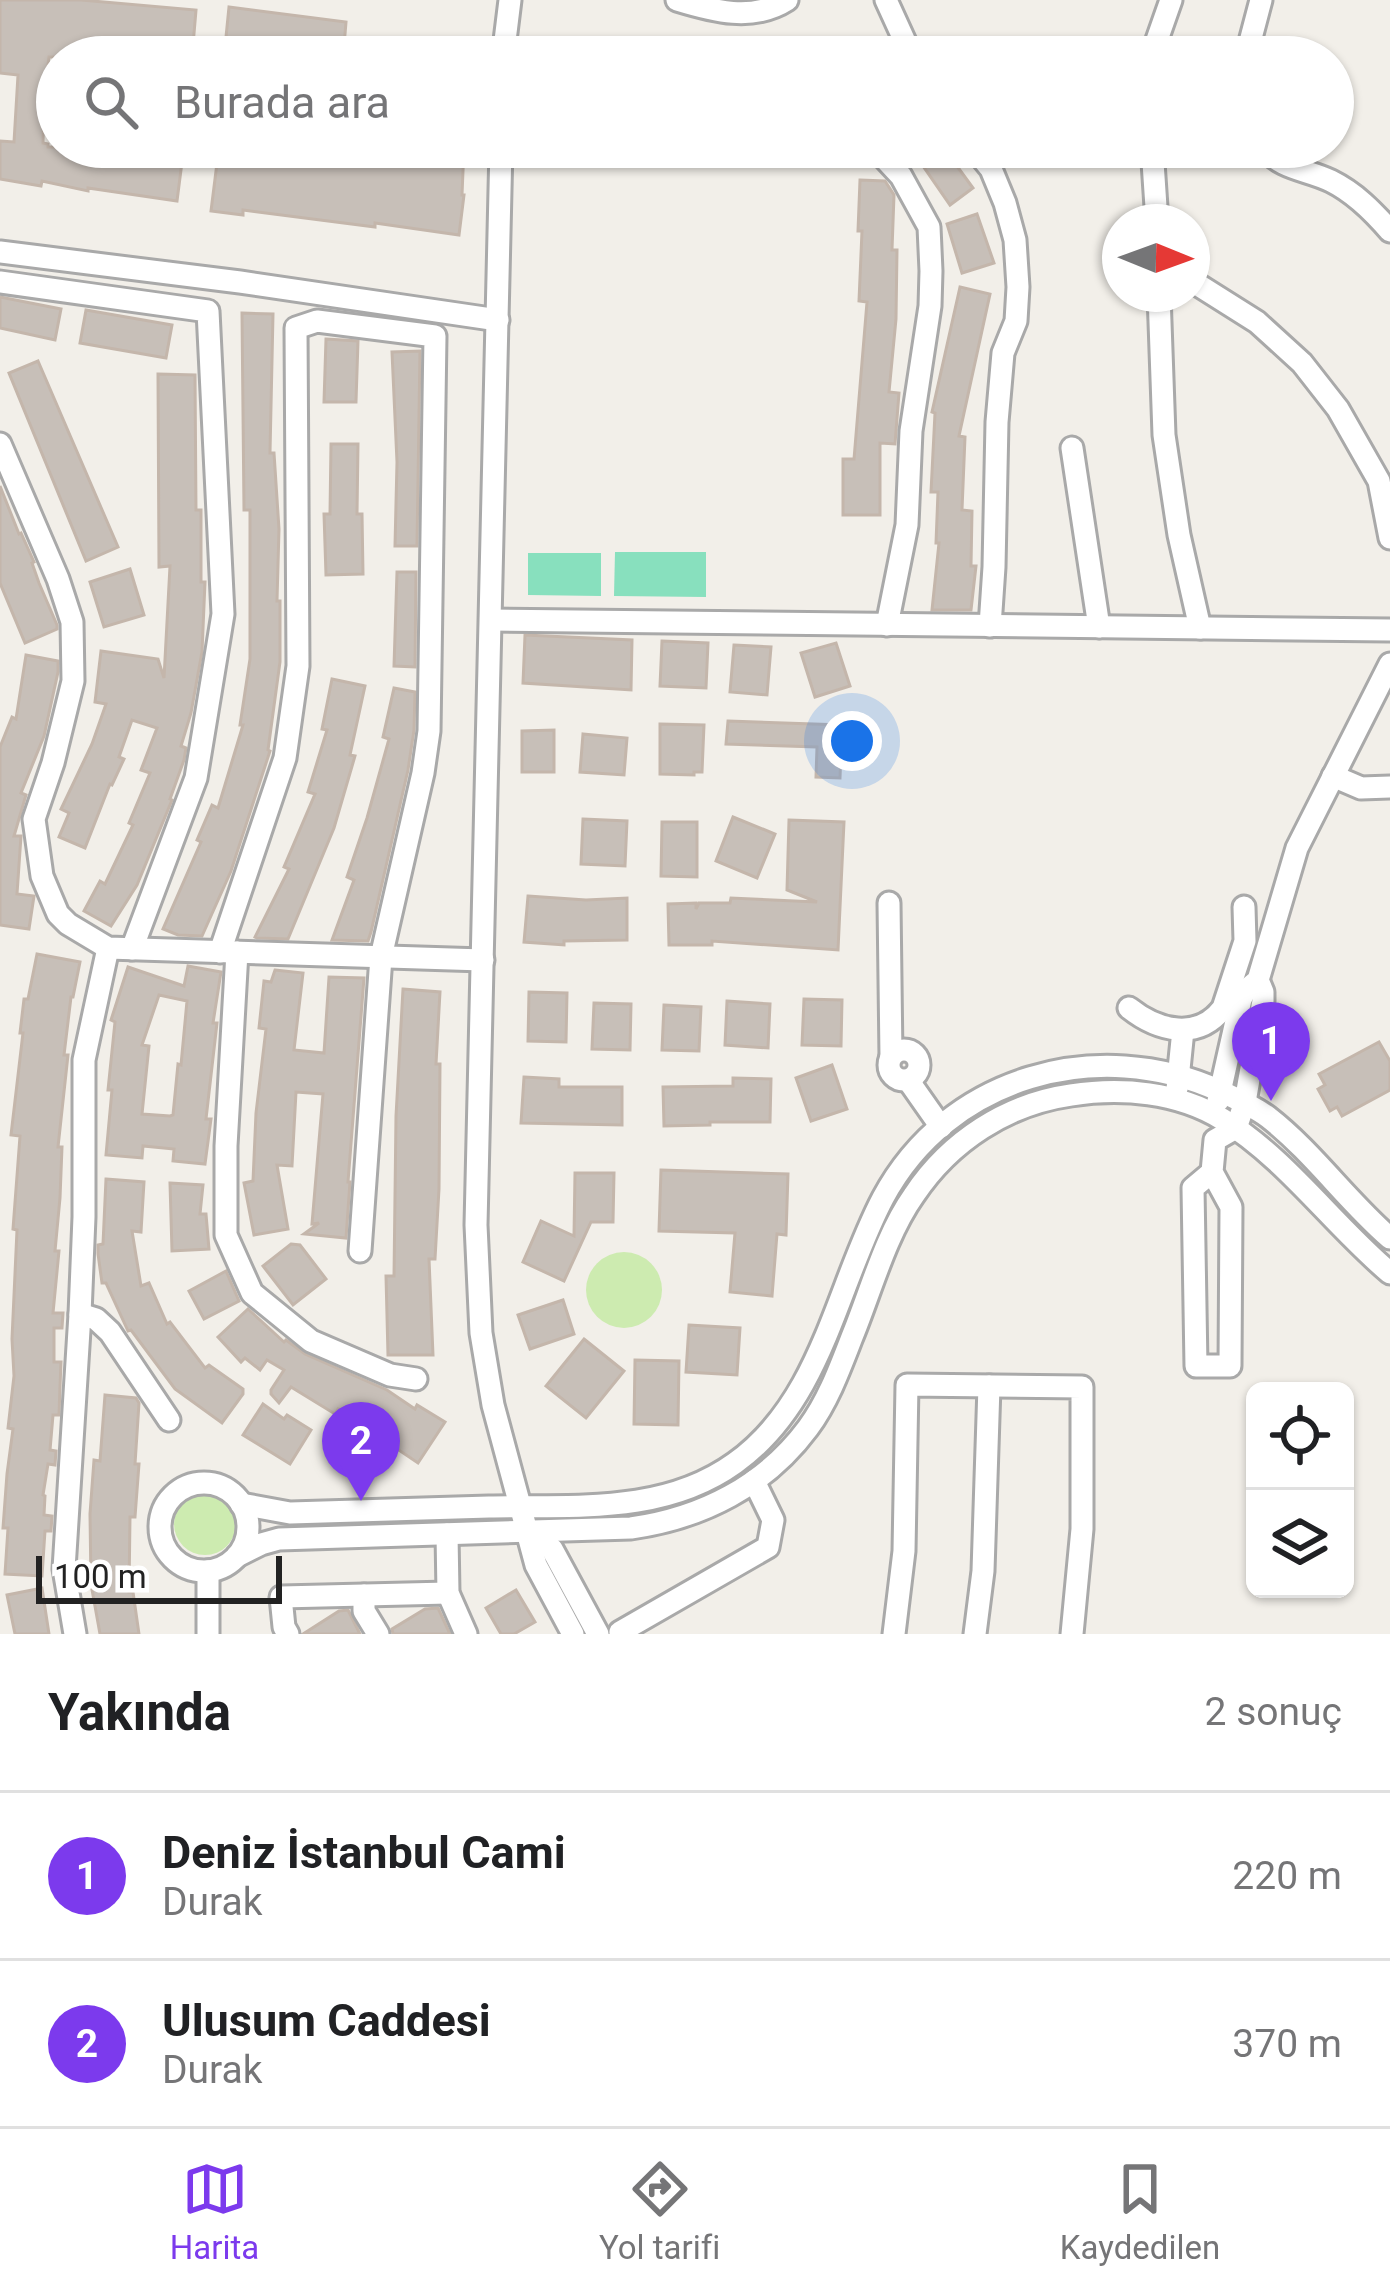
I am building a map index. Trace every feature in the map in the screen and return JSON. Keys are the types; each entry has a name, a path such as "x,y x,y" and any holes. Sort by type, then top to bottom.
{"street":[{"path":"506,36 510,0"},
{"path":"677,0 744,13 787,0"},
{"path":"886,0 902,36"},
{"path":"1158,36 1171,0"},
{"path":"1252,36 1261,0"},
{"path":"501,168 476,1226 481,1333 493,1405 536,1565 573,1634"},
{"path":"887,625 907,525 911,431 931,306 928,226 894,168"},
{"path":"990,168 1015,240 1018,287 1016,321 1003,353 997,422 990,626"},
{"path":"1153,168 1155,204"},
{"path":"1293,168 1331,181 1369,206 1390,231"},
{"path":"0,252 498,320"},
{"path":"0,282 208,311 223,614 196,778 132,949"},
{"path":"1210,292 1257,322 1301,363 1338,409 1384,478 1390,538"},
{"path":"1160,312 1164,435 1200,628"},
{"path":"360,1251 381,957 429,731 435,336 316,321 296,328 298,666 285,758 229,952 226,1235 252,1293 311,1341 391,1375 416,1378"},
{"path":"0,444 72,622 73,681 34,819 42,876 58,914 108,948 483,960"},
{"path":"1072,448 1100,627"},
{"path":"491,620 1390,630"},
{"path":"1215,1140 1235,1128 1245,1102 1263,1001 1258,980 1297,848 1390,664"},
{"path":"1333,776 1361,788 1390,788"},
{"path":"889,903 891,1057 899,1051 914,1054 919,1069 908,1080 940,1127"},
{"path":"1129,1008 1156,1024 1183,1030 1202,1027 1223,1008 1245,941 1244,907"},
{"path":"75,1634 64,1569 84,1217 84,1060 108,948"},
{"path":"1212,1172 1193,1188 1196,1366 1230,1366 1231,1207 1212,1172 1215,1115 1241,999 1258,980"},
{"path":"1177,1100 1183,1030"},
{"path":"1390,1238 1268,1117 1245,1102 1179,1075 1112,1065 1065,1068 965,1108 909,1159 883,1198 804,1385 761,1442 712,1477 683,1491 625,1504 290,1513 242,1504 223,1487 199,1484 176,1493 162,1513 161,1538 184,1567 208,1571 279,1540 655,1524 722,1502 780,1460 812,1423 838,1374 903,1214 930,1174 967,1138 993,1121 1060,1096 1116,1091 1177,1100 1215,1115 1271,1156 1390,1273"},
{"path":"80,1314 96,1319 110,1332 169,1420"},
{"path":"895,1634 904,1551 907,1385 1082,1387 1082,1529 1072,1634"},
{"path":"975,1634 982,1571 988,1386"},
{"path":"526,1532 552,1549 609,1633 768,1547 773,1520 754,1481"},
{"path":"237,1556 247,1538 242,1504"},
{"path":"447,1534 448,1593 466,1634"},
{"path":"208,1571 208,1634"},
{"path":"288,1634 281,1597 448,1593"},
{"path":"364,1595 364,1611 378,1634"}],"green space":[{"path":"615,552 706,552 706,597 614,596"},
{"path":"528,553 601,553 601,596 528,595"},
{"path":"624,1252 651,1263 662,1290 651,1317 624,1328 597,1317 586,1290 597,1263"},
{"path":"205,1493 227,1502 236,1524 227,1546 205,1555 183,1546 174,1524 183,1502"}],"building":[{"path":"0,0 81,0 196,10 194,36 36,36 36,168 181,168 177,201 0,179 0,141 14,142 18,75 0,73"},
{"path":"229,7 346,22 345,36 226,36"},
{"path":"216,168 463,168 459,235 243,210 243,215 211,211"},
{"path":"924,168 958,168 973,188 950,205"},
{"path":"860,180 885,181 894,195 896,319 889,392 899,393 895,444 880,443 880,515 843,515 843,459 854,459 867,302 859,301"},
{"path":"977,214 994,263 962,273 947,224"},
{"path":"960,287 990,294 959,436 965,437 962,510 972,511 971,566 976,566 971,610 932,610 939,543 938,492 931,492 932,412"},
{"path":"0,297 61,309 55,340 0,328"},
{"path":"86,310 172,325 166,358 80,343"},
{"path":"242,313 273,314 270,453 274,453 279,529 280,662 270,751 231,871 202,936 178,935 163,929 212,805 218,808 243,725 250,659"},
{"path":"326,339 358,341 356,402 324,402"},
{"path":"420,351 417,546 395,546 392,352"},
{"path":"38,361 118,547 86,561 9,373"},
{"path":"158,374 195,375 196,510 201,510 201,582 205,582 202,652 181,746 186,748 184,760 172,800 137,885 111,926 84,911 100,881 105,884 133,825 129,823 150,773 141,770 157,728 132,720 119,757 124,759 85,848 59,837 69,813 61,809 106,704 95,702 101,651 158,659 164,678 170,566 159,567"},
{"path":"331,444 358,444 357,514 362,514 363,574 326,575 324,514 330,514"},
{"path":"0,486 57,625 25,643 0,583"},
{"path":"130,569 144,615 104,627 90,582"},
{"path":"397,572 416,572 415,667 394,666"},
{"path":"525,635 632,640 631,690 523,683"},
{"path":"662,641 708,643 706,688 660,686"},
{"path":"836,643 850,686 815,697 801,653"},
{"path":"734,645 771,647 767,695 730,692"},
{"path":"26,655 58,661 44,736 21,793 26,795 14,836 21,836 17,894 34,896 29,929 0,925 0,747 12,717 16,719"},
{"path":"332,679 365,686 350,755 355,756 334,828 288,939 257,938 289,869 284,867 315,794 308,792 327,730 322,729"},
{"path":"394,688 415,692 414,730 371,932 368,941 332,940 354,880 347,877 389,739 383,737"},
{"path":"728,721 842,725 840,778 816,777 817,747 726,744"},
{"path":"660,724 704,725 702,772 660,774"},
{"path":"554,730 554,772 522,772 522,731"},
{"path":"583,734 627,738 624,775 580,772"},
{"path":"733,817 775,834 757,878 716,861"},
{"path":"583,819 627,821 625,866 581,864"},
{"path":"789,820 844,822 838,950 712,941 712,945 669,945 668,904 696,903 696,909 699,903 730,903 731,898 817,902 787,890"},
{"path":"662,822 697,822 697,877 661,876"},
{"path":"528,896 627,898 627,940 564,941 564,945 524,942"},
{"path":"37,954 80,962 64,1055 68,1055 58,1147 62,1147 55,1251 59,1251 53,1313 63,1313 62,1328 54,1328 54,1362 61,1362 59,1415 53,1415 50,1450 56,1451 55,1465 48,1464 43,1495 44,1515 52,1516 51,1531 45,1531 42,1576 5,1574 8,1528 3,1528 13,1429 8,1428 14,1376 17,1230 13,1229 20,1136 11,1135 24,999 28,999"},
{"path":"188,966 221,972 213,1023 217,1023 205,1164 173,1161 174,1149 143,1146 142,1158 106,1155 115,1022 111,1020 128,967 184,986","holes":["159,995 187,1001 173,1115 142,1114 149,1046 142,1045"]},
{"path":"275,970 303,973 294,1050 324,1053 329,977 364,978 346,1238 304,1234 319,1223 312,1224 323,1094 296,1092 292,1166 277,1165 288,1229 254,1235 244,1183 253,1181 266,1029 259,1028 264,981 271,982"},
{"path":"403,989 440,992 436,1064 440,1064 439,1189 435,1259 429,1259 433,1355 388,1355 386,1276 394,1276"},
{"path":"529,992 567,993 566,1042 528,1041"},
{"path":"804,999 842,1000 841,1046 802,1045"},
{"path":"727,1001 770,1004 768,1048 725,1045"},
{"path":"594,1003 631,1004 630,1050 592,1049"},
{"path":"664,1005 701,1007 699,1051 662,1050"},
{"path":"1379,1042 1390,1061 1390,1090 1342,1116 1337,1107 1330,1111 1318,1089 1325,1085 1319,1074"},
{"path":"832,1065 847,1109 811,1121 796,1078"},
{"path":"524,1077 559,1079 559,1087 622,1087 622,1125 521,1123"},
{"path":"733,1078 771,1079 770,1122 664,1126 663,1087 733,1086"},
{"path":"661,1170 788,1174 786,1235 777,1234 772,1296 730,1292 735,1233 659,1231"},
{"path":"575,1173 614,1173 613,1222 591,1222 564,1281 523,1262 541,1221 574,1236"},
{"path":"106,1179 144,1182 141,1232 132,1231 141,1286 149,1283 167,1324 205,1368 209,1365 243,1389 222,1423 175,1389 128,1331 102,1283 98,1245 103,1244"},
{"path":"170,1183 203,1185 200,1214 206,1214 209,1249 172,1251"},
{"path":"291,1244 300,1245 326,1279 293,1305 263,1266"},
{"path":"226,1271 239,1301 204,1319 189,1291"},
{"path":"563,1300 574,1334 530,1349 518,1315"},
{"path":"248,1309 284,1342 445,1422 418,1463 338,1409 335,1414 291,1387 279,1403 271,1390 284,1370 267,1360 260,1370 245,1358 241,1362 218,1337"},
{"path":"689,1325 740,1328 737,1375 686,1372"},
{"path":"584,1339 624,1371 586,1418 546,1386"},
{"path":"635,1360 679,1361 678,1425 634,1424"},
{"path":"105,1395 136,1398 139,1403 129,1592 133,1592 139,1634 100,1634 91,1584 94,1460 100,1461"},
{"path":"263,1404 311,1430 290,1464 243,1435"},
{"path":"42,1588 49,1634 15,1634 7,1595"},
{"path":"516,1590 535,1622 514,1634 501,1634 486,1608"},
{"path":"438,1608 450,1634 393,1634 392,1629 425,1609"},
{"path":"348,1610 360,1634 303,1634 339,1611"}],"place":[{"name":"Deniz İstanbul Cami","path":"1271,1101"},
{"name":"Ulusum Caddesi","path":"361,1501"}]}
